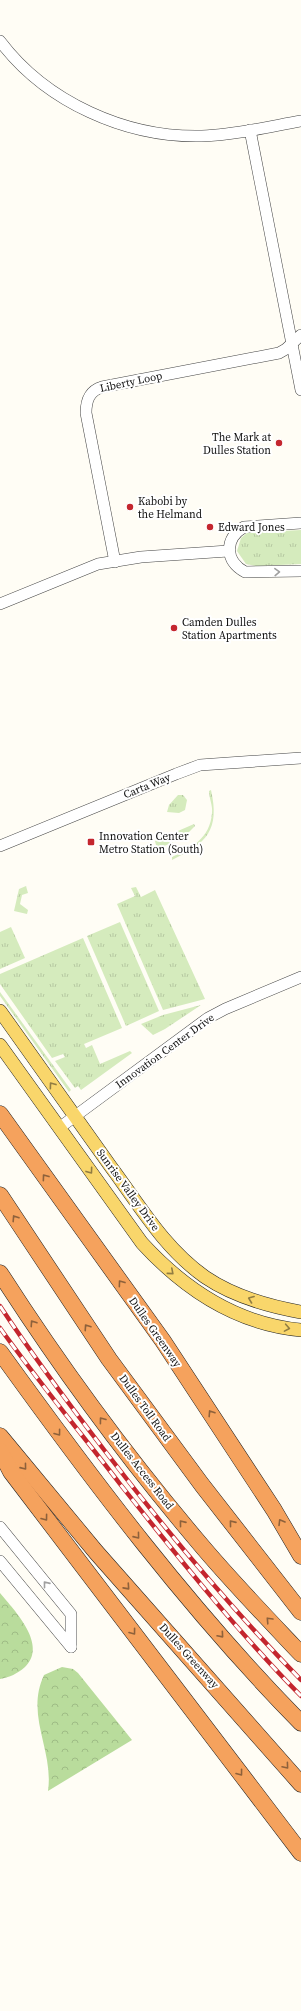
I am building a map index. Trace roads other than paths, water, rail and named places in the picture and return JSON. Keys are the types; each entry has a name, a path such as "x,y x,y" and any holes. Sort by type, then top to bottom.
{"highway":[{"name":"Dulles Greenway","path":"0,1114 176,1361 274,1510 301,1556"},
{"name":"Dulles Toll Road","path":"0,1195 109,1359 198,1479 301,1612"},
{"path":"0,1268 10,1289"},
{"name":"Dulles Access Road","path":"0,1273 74,1382 150,1483 220,1568 301,1654"},
{"path":"0,1352 35,1402 103,1493 162,1567 226,1641 301,1723"},
{"path":"0,1364 35,1402"},
{"name":"Dulles Greenway","path":"0,1436 96,1552 301,1784"},
{"path":"0,1451 11,1472 31,1500 301,1854"},
{"path":"256,1553 301,1597"}],"main road":[{"name":"Sunrise Valley Drive","path":"0,1011 156,1230 186,1262 206,1277 230,1290 269,1306 301,1312"},
{"name":"Sunrise Valley Drive","path":"0,1045 142,1243 162,1265 198,1294 238,1314 279,1327 301,1330"}],"street":[{"path":"0,41 30,73 56,93 85,109 116,122 151,131 185,135 217,135 301,121"},
{"path":"250,130 301,390"},
{"name":"Liberty Loop","path":"115,562 86,413 88,400 91,394 95,390 102,387 276,354 293,347 301,335"},
{"path":"301,523 244,527 236,531 231,538 228,551 230,559 238,568 245,572 301,572"},
{"path":"0,604 98,564 141,557 228,551"},
{"name":"Carta Way","path":"0,846 200,765 301,758"},
{"name":"Innovation Center Drive","path":"59,1128 208,1018 225,1009 301,977"},
{"path":"0,1527 71,1614 71,1647 0,1561"}],"railway":[{"path":"0,1306 64,1397 152,1510 224,1597 301,1680"},
{"path":"0,1328 59,1406 186,1566 230,1619 301,1696"}],"place":[{"name":"The Mark at Dulles Station","path":"279,443"},
{"name":"Kabobi by the Helmand","path":"130,507"},
{"name":"Edward Jones","path":"210,527"},
{"name":"Camden Dulles Station Apartments","path":"174,628"},
{"name":"Innovation Center Metro Station (South)","path":"91,842"}]}
